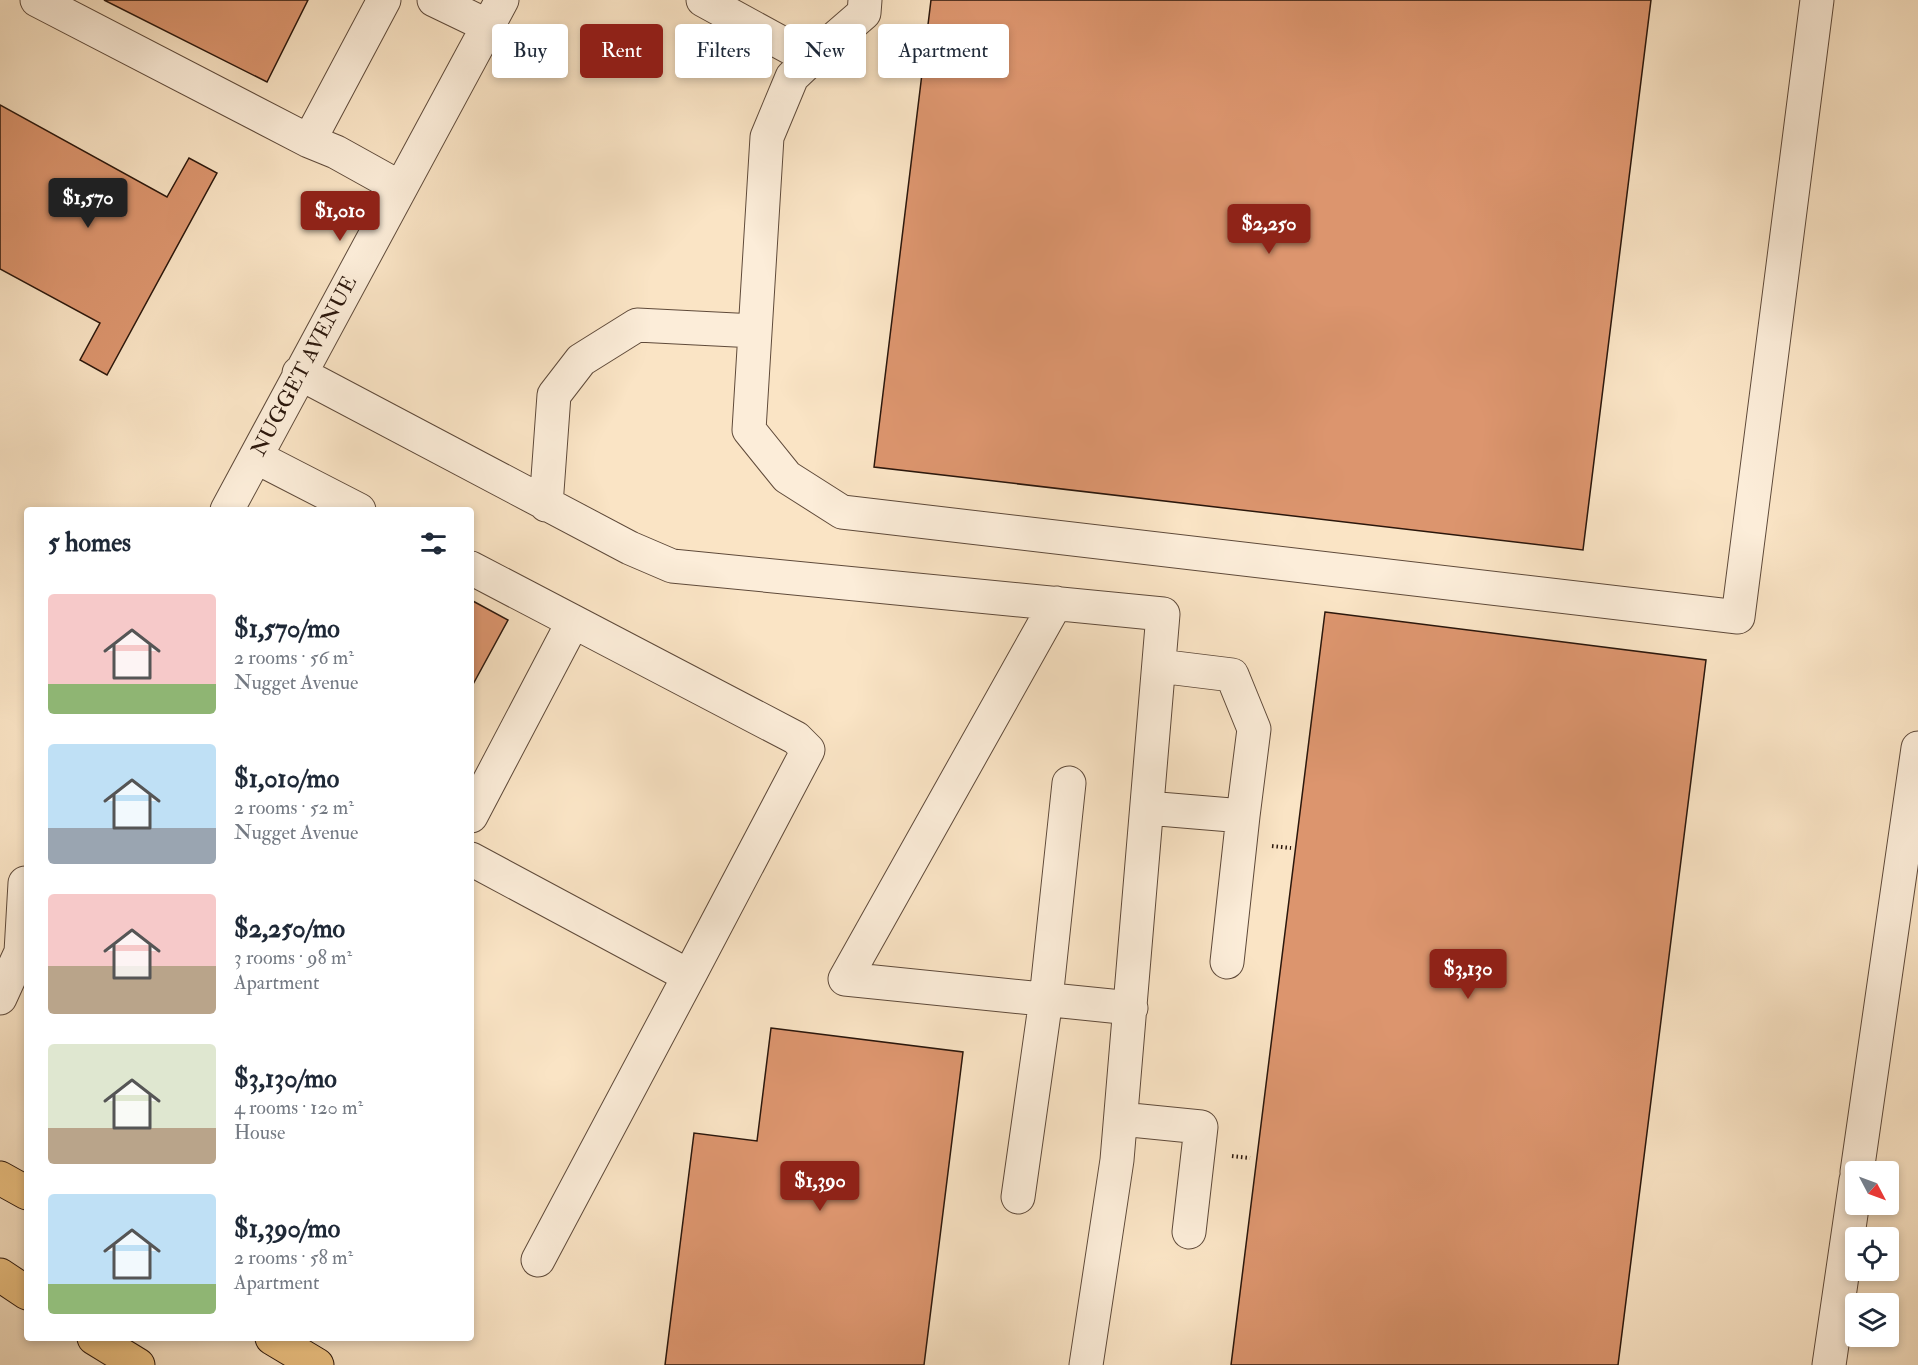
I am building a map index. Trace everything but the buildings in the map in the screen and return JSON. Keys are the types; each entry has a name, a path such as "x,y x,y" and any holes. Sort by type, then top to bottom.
{"main road":[{"path":"0,1178 24,1191"},
{"path":"0,1275 24,1291"},
{"path":"98,1341 138,1365"},
{"path":"277,1341 317,1365"}],"street":[{"path":"37,0 309,141 336,152 399,187"},
{"path":"309,141 384,0"},
{"path":"434,0 495,13"},
{"path":"704,0 784,44"},
{"path":"851,24 864,13 865,0"},
{"path":"792,78 766,136 749,430 787,477 842,512 1738,617 1817,0"},
{"name":"NUGGET AVENUE","path":"230,507 299,373 495,13"},
{"path":"546,505 554,395 581,360 637,325 755,331"},
{"path":"299,373 630,549 672,566 1163,614 1118,1160 1086,1365"},
{"path":"256,457 353,507"},
{"path":"474,570 796,738 808,750 538,1260"},
{"path":"1056,603 845,979 1131,1008"},
{"path":"474,810 573,622"},
{"path":"1159,666 1232,675 1254,729 1227,962"},
{"path":"1859,1161 1918,748"},
{"path":"1018,1197 1046,999 1069,783"},
{"path":"1147,808 1243,816"},
{"path":"474,861 688,976"},
{"path":"0,908 24,883"},
{"path":"0,998 21,952 24,909"},
{"path":"1121,1119 1201,1127 1189,1232"},
{"path":"1829,1365 1851,1215"}]}
